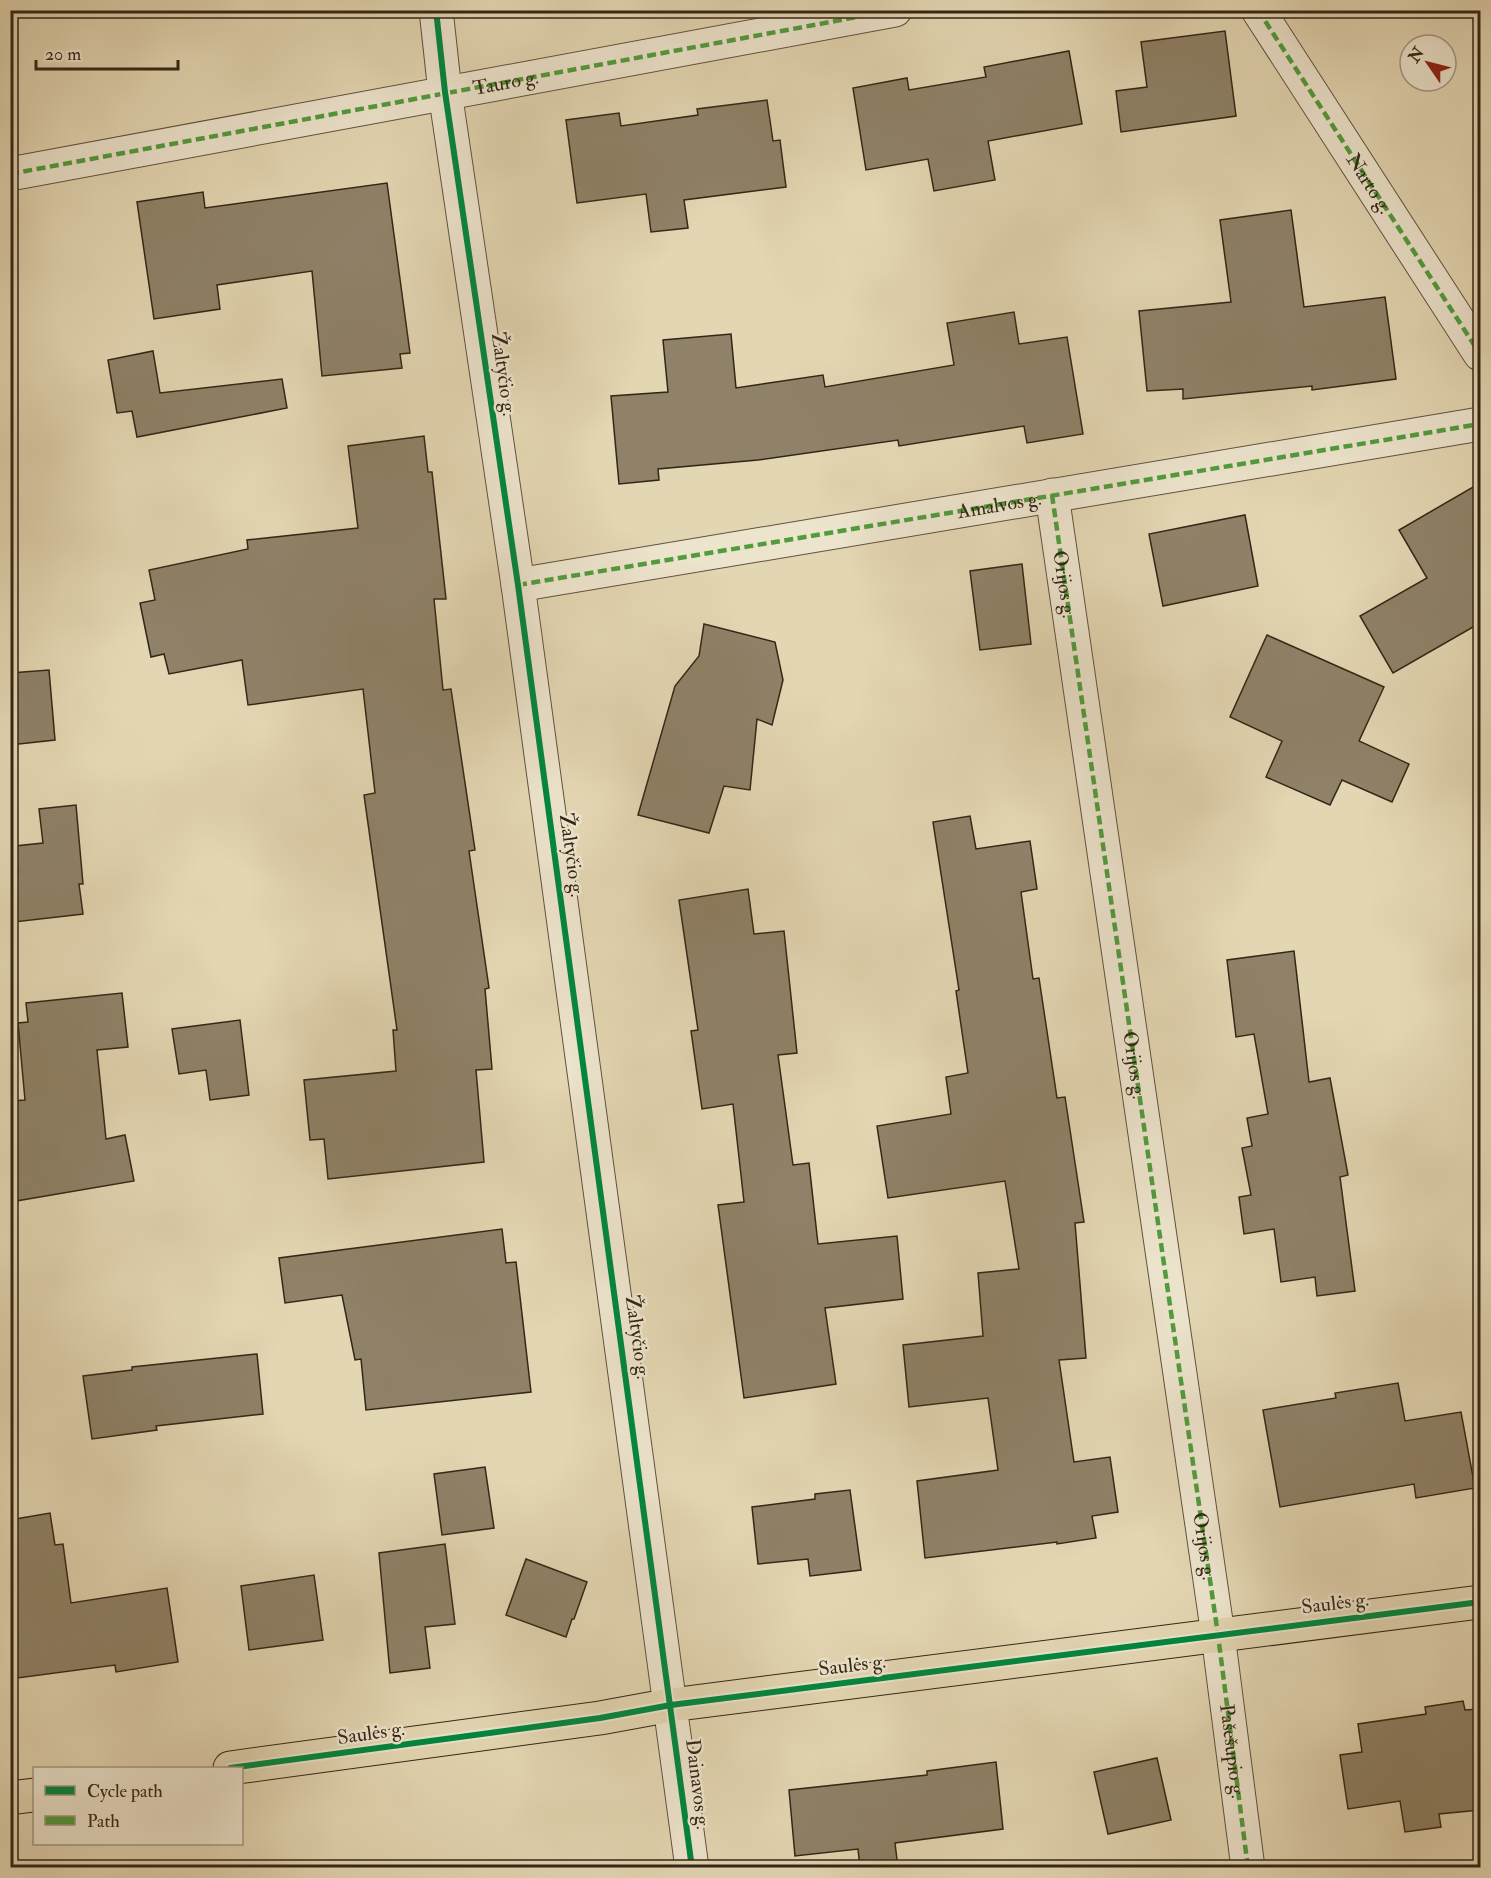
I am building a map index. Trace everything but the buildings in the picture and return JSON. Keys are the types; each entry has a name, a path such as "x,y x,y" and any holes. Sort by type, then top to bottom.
{"main road":[{"name":"Saulės g.","path":"237,1767 589,1719 671,1705 1480,1602"},
{"path":"10,1798 33,1795"}],"street":[{"name":"Žaltyčio g.","path":"436,10 445,92 518,585 671,1705"},
{"name":"Tauro g.","path":"10,174 896,10"},
{"name":"Narto g.","path":"1258,10 1480,354"},
{"name":"Amalvos g.","path":"518,585 1480,424"},
{"name":"Orijos g.","path":"1052,495 1218,1635"},
{"name":"Pašešupio g.","path":"1218,1635 1248,1868"},
{"name":"Dainavos g.","path":"671,1705 692,1868"}],"marked path":[{"path":"10,174 895,10"},
{"path":"1258,10 1480,354"},
{"path":"518,585 1480,424"},
{"path":"1052,495 1218,1635 1248,1868"}],"cycle path":[{"path":"436,10 445,92 518,585 692,1868"},
{"path":"237,1767 600,1718 671,1705 1480,1602"}]}
